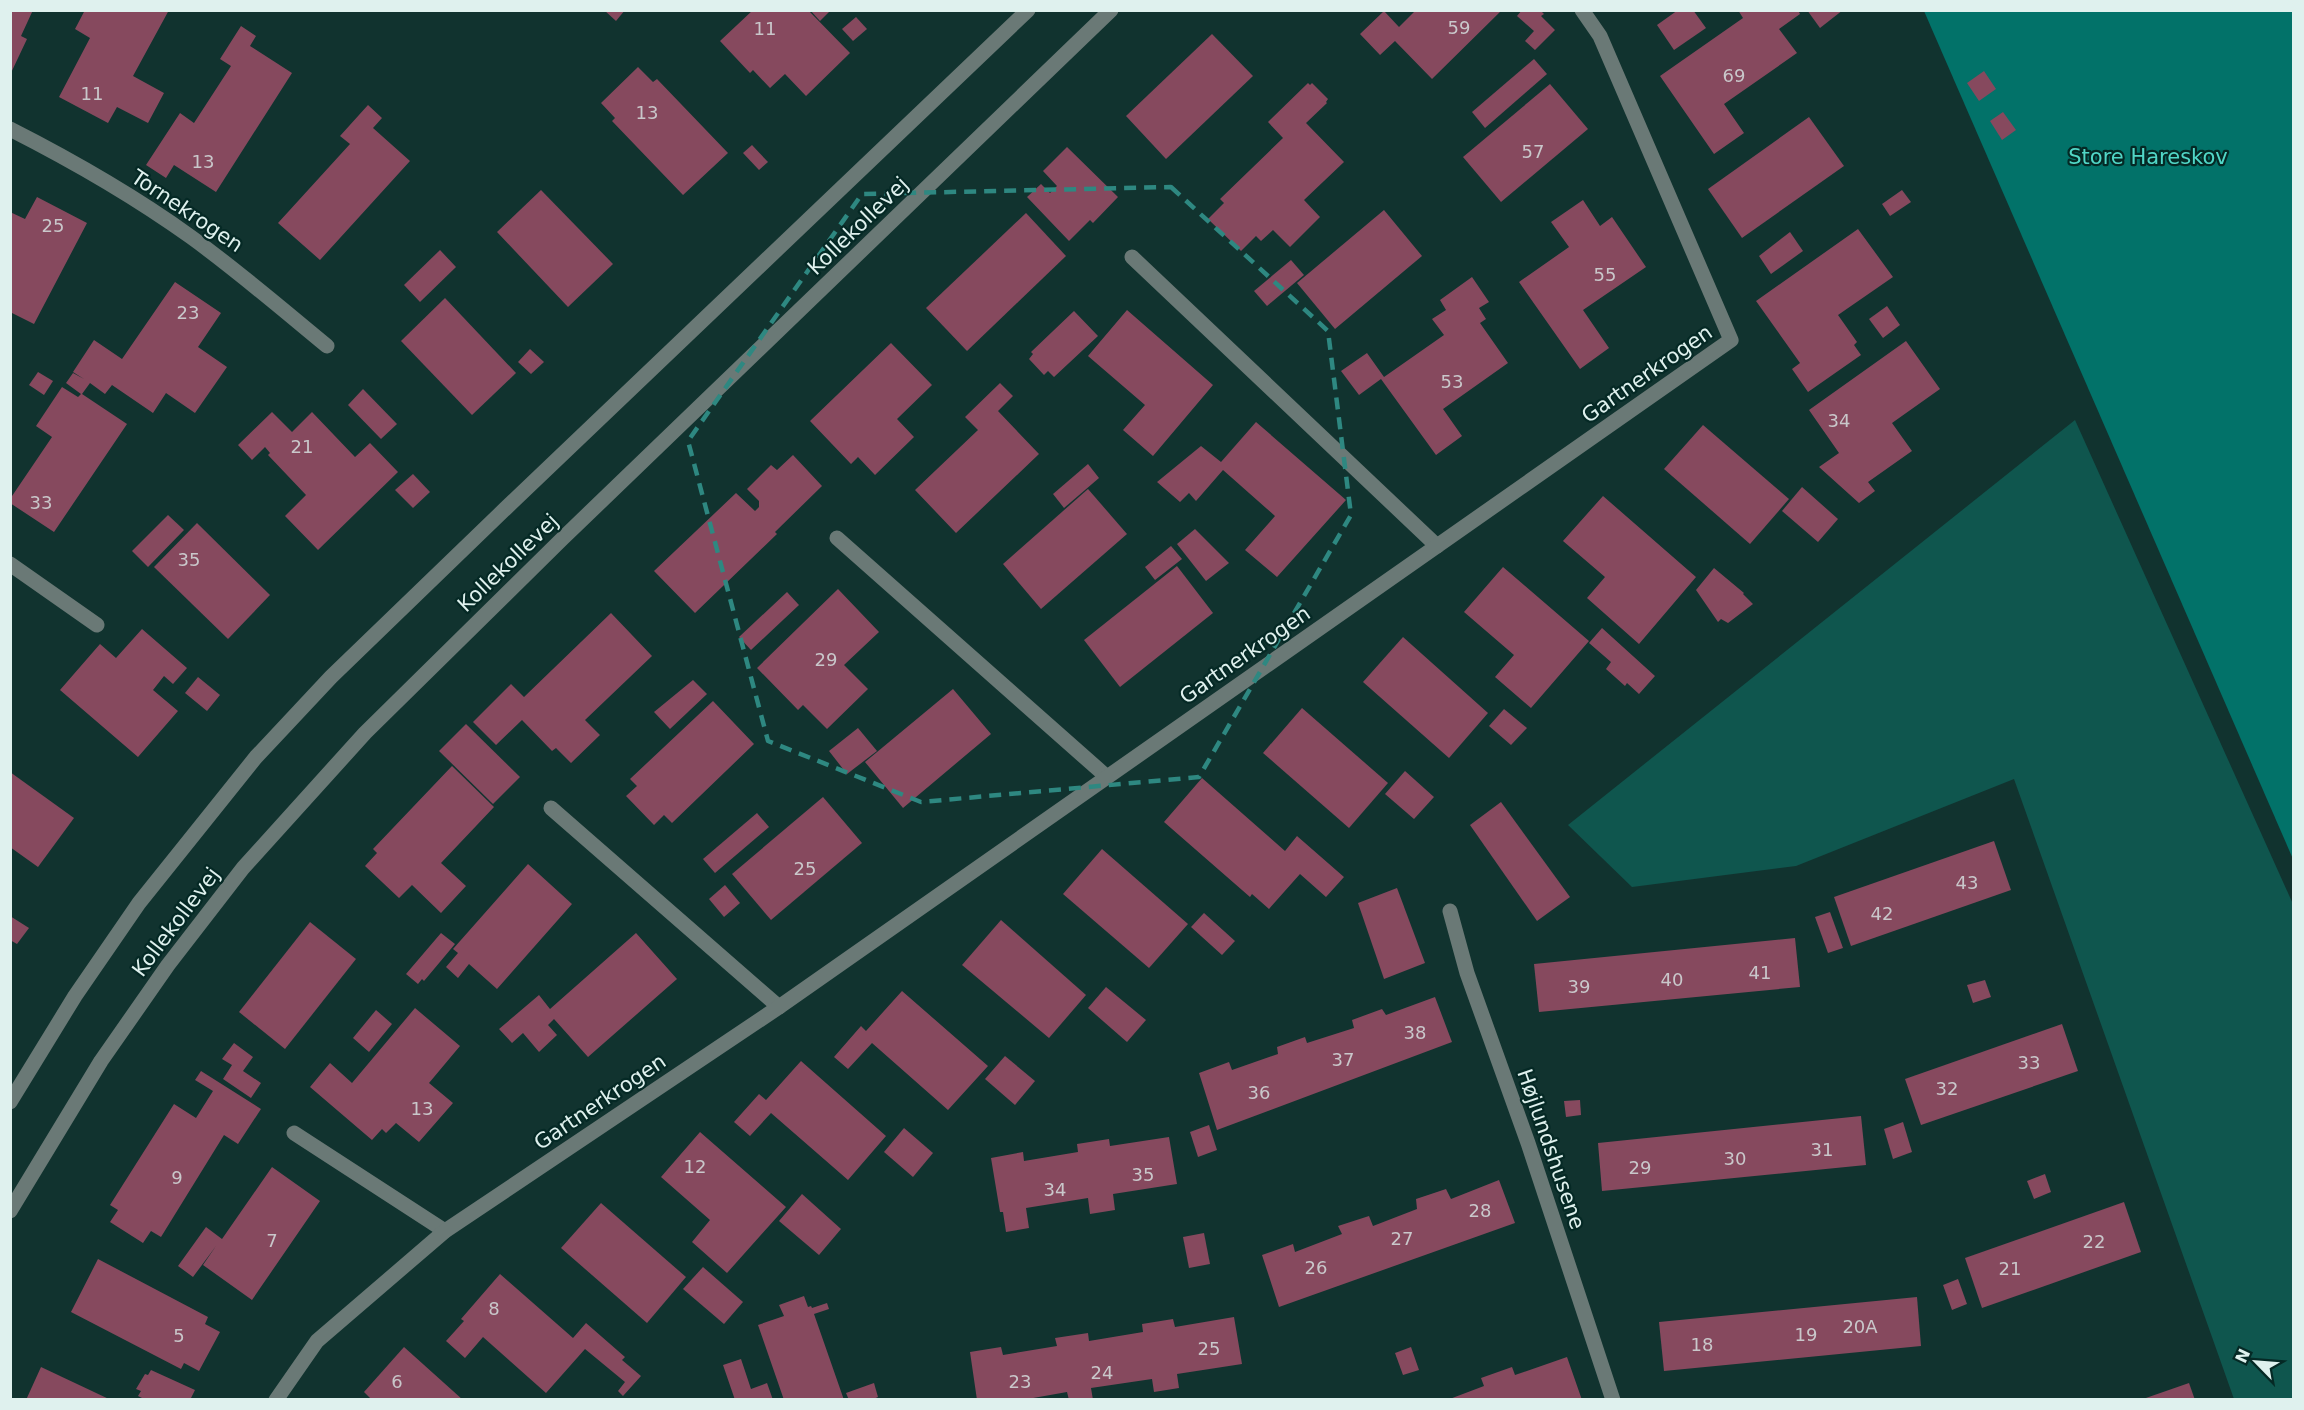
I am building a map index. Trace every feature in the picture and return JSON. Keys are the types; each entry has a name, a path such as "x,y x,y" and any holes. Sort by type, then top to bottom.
{"street":[{"name":"Kollekollevej","path":"10,1102 75,996 139,903 256,757 331,677 488,525 1028,10"},
{"name":"Kollekollevej","path":"10,1211 101,1061 168,965 243,868 365,733 562,539 1111,10"},
{"name":"Gartnerkrogen","path":"276,1400 317,1341 445,1231 779,1007 1731,340 1600,36 1582,10"},
{"name":"Tornekrogen","path":"10,129 73,161 190,236 327,346"},
{"path":"1132,257 1437,546"},
{"path":"837,538 1107,777"},
{"path":"10,564 97,625"},
{"path":"551,808 779,1007"},
{"name":"Højlundshusene","path":"1450,911 1467,973 1528,1143 1613,1400"},
{"path":"294,1133 445,1231"}],"highlighted area":[{"path":"1171,187 1328,331 1351,515 1199,777 921,802 768,741 688,441 862,194"}],"green space":[{"name":"Store Hareskov","path":"1924,11 2293,11 2293,859"},
{"path":"2075,420 2293,904 2293,1399 2234,1399 2014,779 1796,866 1632,887 1568,825"}],"building":[{"path":"10,10 33,10 21,36 27,39 10,75"},
{"path":"85,10 169,10 133,76 164,93 148,123 117,107 108,123 59,97 90,38 75,29"},
{"path":"604,10 625,10 616,21"},
{"path":"753,10 808,10 850,53 806,96 785,74 770,88 753,70 750,73 720,41"},
{"path":"810,10 831,10 820,21"},
{"path":"1416,10 1502,10 1432,79 1395,41 1380,55 1360,34 1384,11 1399,27"},
{"path":"1522,10 1540,10 1544,14 1541,16 1555,30 1535,50 1525,41 1534,31 1517,16"},
{"path":"1678,10 1693,10 1706,28 1674,50 1657,25"},
{"path":"1738,10 1798,10 1800,14 1779,29 1797,53 1724,104 1744,133 1714,154 1660,76 1743,18"},
{"path":"1807,10 1843,10 1820,28"},
{"path":"856,17 867,29 853,41 842,29"},
{"path":"241,26 256,36 250,46 292,73 216,192 174,165 166,178 146,165 180,113 194,123 231,66 220,59"},
{"path":"1212,34 1253,76 1166,159 1126,116"},
{"path":"1534,59 1547,74 1485,128 1472,112"},
{"path":"638,67 653,82 657,79 728,153 683,195 612,121 615,118 601,103"},
{"path":"1984,71 1996,89 1979,101 1967,83"},
{"path":"1308,83 1310,85 1312,83 1328,99 1327,103 1306,123 1344,162 1304,200 1320,217 1290,247 1273,230 1261,241 1256,236 1241,251 1208,219 1224,203 1220,199 1283,138 1268,122"},
{"path":"1550,84 1588,129 1501,202 1463,157"},
{"path":"368,105 382,118 373,128 410,161 320,260 278,223 350,144 340,136"},
{"path":"2003,112 2016,130 2002,140 1990,121"},
{"path":"1809,117 1844,166 1742,238 1708,189"},
{"path":"752,145 768,162 759,170 743,153"},
{"path":"1067,147 1118,197 1093,223 1090,220 1069,241 1027,197 1041,184 1050,193 1057,186 1043,171"},
{"path":"541,190 613,264 568,307 497,232"},
{"path":"1902,190 1911,202 1890,216 1882,204"},
{"path":"37,197 87,223 34,324 10,312 10,212 25,219"},
{"path":"1583,200 1600,226 1612,217 1646,267 1583,310 1609,348 1580,369 1519,282 1569,247 1551,222"},
{"path":"1384,210 1422,256 1335,329 1297,283"},
{"path":"1026,213 1066,256 967,351 926,308"},
{"path":"1858,229 1893,277 1838,315 1857,342 1854,345 1861,355 1808,392 1792,369 1800,363 1756,301"},
{"path":"1790,232 1803,251 1771,274 1759,256"},
{"path":"440,250 456,267 420,302 404,285"},
{"path":"1291,260 1304,275 1267,306 1254,291"},
{"path":"1472,277 1489,302 1479,308 1486,319 1480,323 1508,363 1443,409 1462,436 1436,455 1381,379 1359,395 1341,371 1367,353 1384,377 1444,335 1432,319 1446,310 1440,300"},
{"path":"175,282 221,313 198,347 227,367 195,413 166,393 153,413 112,385 105,394 90,383 82,394 127,424 54,532 10,503 10,499 52,437 36,426 62,387 78,397 81,394 66,383 73,373 84,379 73,372 94,340 122,359"},
{"path":"445,298 516,373 472,415 401,341"},
{"path":"1887,306 1900,325 1883,338 1869,319"},
{"path":"1127,310 1213,385 1153,456 1123,430 1145,405 1088,356"},
{"path":"1074,311 1098,336 1054,377 1048,371 1044,375 1029,359 1033,354 1031,352"},
{"path":"1906,341 1940,389 1892,423 1912,451 1868,482 1875,491 1859,503 1819,467 1839,453 1809,410"},
{"path":"891,343 932,385 897,419 914,437 875,475 858,457 851,464 810,421"},
{"path":"530,349 544,362 531,374 518,362"},
{"path":"38,372 53,381 44,395 29,385"},
{"path":"1000,383 1013,396 998,411 1039,454 956,533 915,490 978,430 965,417"},
{"path":"363,389 397,424 381,439 348,405"},
{"path":"272,412 292,432 312,412 355,457 370,443 398,472 318,550 285,516 306,495 268,455 270,453 265,447 252,460 238,445"},
{"path":"1256,422 1346,500 1277,577 1245,550 1275,516 1223,470 1196,501 1189,493 1180,502 1157,482 1201,446 1221,462"},
{"path":"1703,425 1789,499 1750,544 1664,469"},
{"path":"793,455 822,486 775,532 777,534 695,613 654,571 736,493 755,511 759,507 759,501 747,489 771,465 777,470"},
{"path":"1088,464 1099,478 1064,508 1053,494"},
{"path":"413,474 430,492 413,508 395,490"},
{"path":"1802,487 1838,519 1818,542 1782,511"},
{"path":"1088,489 1127,534 1041,609 1003,564"},
{"path":"1603,496 1696,577 1639,644 1587,598 1605,577 1563,541"},
{"path":"168,515 184,530 148,567 132,551"},
{"path":"197,523 270,595 228,639 154,567"},
{"path":"1195,529 1229,563 1206,581 1177,544"},
{"path":"1171,546 1182,559 1155,580 1145,567"},
{"path":"1177,566 1213,613 1120,687 1084,640"},
{"path":"1503,567 1589,641 1531,708 1495,677 1514,655 1464,612"},
{"path":"1714,568 1744,593 1753,604 1728,623 1721,619 1718,622 1696,590"},
{"path":"838,589 879,632 844,665 868,689 827,729 803,705 798,710 757,668"},
{"path":"787,592 799,605 751,650 739,637"},
{"path":"611,613 652,656 585,720 600,735 571,763 556,748 552,751 522,720 496,745 473,722 511,684 524,697"},
{"path":"1602,628 1655,676 1639,694 1627,683 1625,686 1606,669 1611,662 1589,643"},
{"path":"142,629 187,668 173,684 164,676 153,690 178,711 138,757 60,690 100,644 116,658"},
{"path":"1403,637 1488,713 1449,758 1363,682"},
{"path":"198,677 220,695 207,711 185,693"},
{"path":"693,680 707,694 670,729 654,712"},
{"path":"953,689 991,734 903,808 865,762"},
{"path":"713,701 754,744 672,823 664,815 654,825 626,796 637,786 630,779"},
{"path":"1302,708 1388,783 1349,828 1263,753"},
{"path":"1504,709 1527,728 1511,745 1489,726"},
{"path":"466,724 520,777 493,804 439,751"},
{"path":"858,728 877,751 847,774 829,751"},
{"path":"452,766 494,807 441,863 466,886 441,913 412,885 399,898 365,866 377,853 373,849"},
{"path":"1405,771 1434,797 1414,819 1385,794"},
{"path":"10,772 74,818 38,867 10,847"},
{"path":"1202,778 1285,851 1297,836 1344,877 1326,897 1300,874 1269,909 1252,894 1250,897 1164,822"},
{"path":"823,797 862,843 771,920 732,874"},
{"path":"1501,802 1570,897 1537,921 1470,825"},
{"path":"757,813 769,827 715,873 703,859"},
{"path":"1994,841 2011,890 1851,946 1834,897"},
{"path":"1102,849 1188,924 1149,968 1063,894"},
{"path":"528,864 572,904 497,989 469,964 458,978 446,967 458,953 453,949"},
{"path":"725,885 740,903 724,917 709,899"},
{"path":"1397,888 1425,963 1384,979 1358,903"},
{"path":"1830,912 1843,948 1828,953 1815,917"},
{"path":"1204,913 1235,941 1222,955 1191,927"},
{"path":"10,916 29,928 17,944 10,940"},
{"path":"1001,920 1086,995 1049,1038 962,965"},
{"path":"310,922 356,959 285,1049 239,1012"},
{"path":"441,933 455,944 424,981 422,979 418,984 406,974"},
{"path":"636,933 677,979 588,1057 554,1019 548,1025 557,1035 539,1052 523,1033 512,1043 499,1029 539,995 550,1009"},
{"path":"1795,938 1800,987 1539,1012 1534,964"},
{"path":"1985,980 1991,997 1973,1003 1967,985"},
{"path":"1106,987 1146,1020 1127,1042 1088,1008"},
{"path":"902,991 988,1066 948,1110 872,1043 848,1069 834,1057 861,1026 866,1031"},
{"path":"1435,997 1452,1042 1217,1130 1199,1073 1229,1062 1232,1070 1278,1054 1277,1047 1305,1037 1307,1043 1354,1028 1352,1020 1382,1009 1386,1015"},
{"path":"415,1008 460,1046 429,1083 453,1103 419,1142 396,1123 386,1133 382,1129 372,1140 310,1087 330,1063 352,1083"},
{"path":"376,1010 392,1024 369,1052 353,1038"},
{"path":"2062,1024 2078,1071 1921,1125 1905,1079"},
{"path":"234,1043 253,1057 243,1071 261,1083 251,1098 223,1079 232,1065 222,1059"},
{"path":"1005,1056 1035,1081 1015,1105 985,1079"},
{"path":"801,1061 886,1136 848,1180 771,1113 750,1136 734,1122 759,1094 766,1100"},
{"path":"201,1071 261,1109 238,1144 224,1135 161,1237 151,1231 143,1243 110,1222 118,1210 110,1205 174,1104 196,1118 213,1091 195,1080"},
{"path":"1580,1100 1581,1115 1566,1117 1564,1101"},
{"path":"1861,1116 1866,1165 1602,1191 1598,1143"},
{"path":"1903,1122 1912,1152 1893,1159 1884,1129"},
{"path":"1209,1125 1217,1150 1198,1157 1190,1132"},
{"path":"904,1128 933,1153 913,1177 884,1152"},
{"path":"700,1132 786,1207 727,1273 692,1242 710,1220 661,1177"},
{"path":"1169,1137 1177,1184 1113,1194 1115,1210 1090,1214 1088,1198 1026,1208 1029,1228 1006,1232 1003,1212 1000,1212 991,1158 1023,1152 1024,1161 1078,1152 1077,1144 1109,1139 1110,1146"},
{"path":"272,1167 320,1201 252,1300 203,1265 216,1246 193,1277 178,1266 206,1227 222,1239"},
{"path":"2045,1174 2051,1192 2034,1199 2027,1181"},
{"path":"1499,1180 1515,1223 1279,1307 1262,1255 1293,1244 1295,1252 1342,1234 1338,1226 1369,1216 1373,1226 1417,1209 1416,1199 1446,1189 1451,1199"},
{"path":"802,1194 841,1229 819,1255 779,1221"},
{"path":"2124,1202 2141,1252 1982,1308 1965,1258"},
{"path":"601,1203 686,1277 647,1323 561,1248"},
{"path":"1204,1233 1210,1264 1189,1268 1183,1237"},
{"path":"98,1259 208,1317 205,1324 220,1332 199,1371 184,1363 181,1369 71,1312"},
{"path":"703,1267 743,1302 724,1324 683,1289"},
{"path":"500,1274 573,1338 586,1323 625,1357 622,1360 641,1376 623,1396 618,1391 625,1382 585,1349 546,1393 483,1337 465,1358 446,1341 464,1321 461,1319"},
{"path":"1958,1279 1967,1304 1952,1310 1943,1285"},
{"path":"804,1296 808,1307 812,1308 827,1303 829,1309 814,1314 844,1400 784,1400 758,1325 784,1316 779,1305"},
{"path":"1917,1297 1921,1346 1664,1371 1659,1322"},
{"path":"1234,1317 1242,1364 1177,1374 1179,1388 1154,1392 1152,1379 1091,1388 1093,1400 1069,1400 1067,1392 1022,1400 977,1400 970,1352 1001,1347 1003,1355 1057,1346 1055,1338 1088,1333 1089,1341 1143,1332 1142,1324 1173,1319 1175,1327"},
{"path":"404,1347 463,1400 372,1400 364,1392"},
{"path":"1411,1347 1419,1370 1403,1375 1395,1353"},
{"path":"1567,1357 1582,1400 1447,1400 1484,1386 1481,1378 1512,1367 1515,1375"},
{"path":"741,1359 751,1389 767,1383 773,1400 735,1400 723,1365"},
{"path":"41,1367 111,1400 26,1400"},
{"path":"151,1370 195,1390 190,1400 146,1400 138,1396 141,1391 136,1389 145,1374 148,1375"},
{"path":"874,1383 878,1397 871,1400 849,1400 846,1393"},
{"path":"2189,1383 2195,1400 2143,1400 2143,1399"}]}
